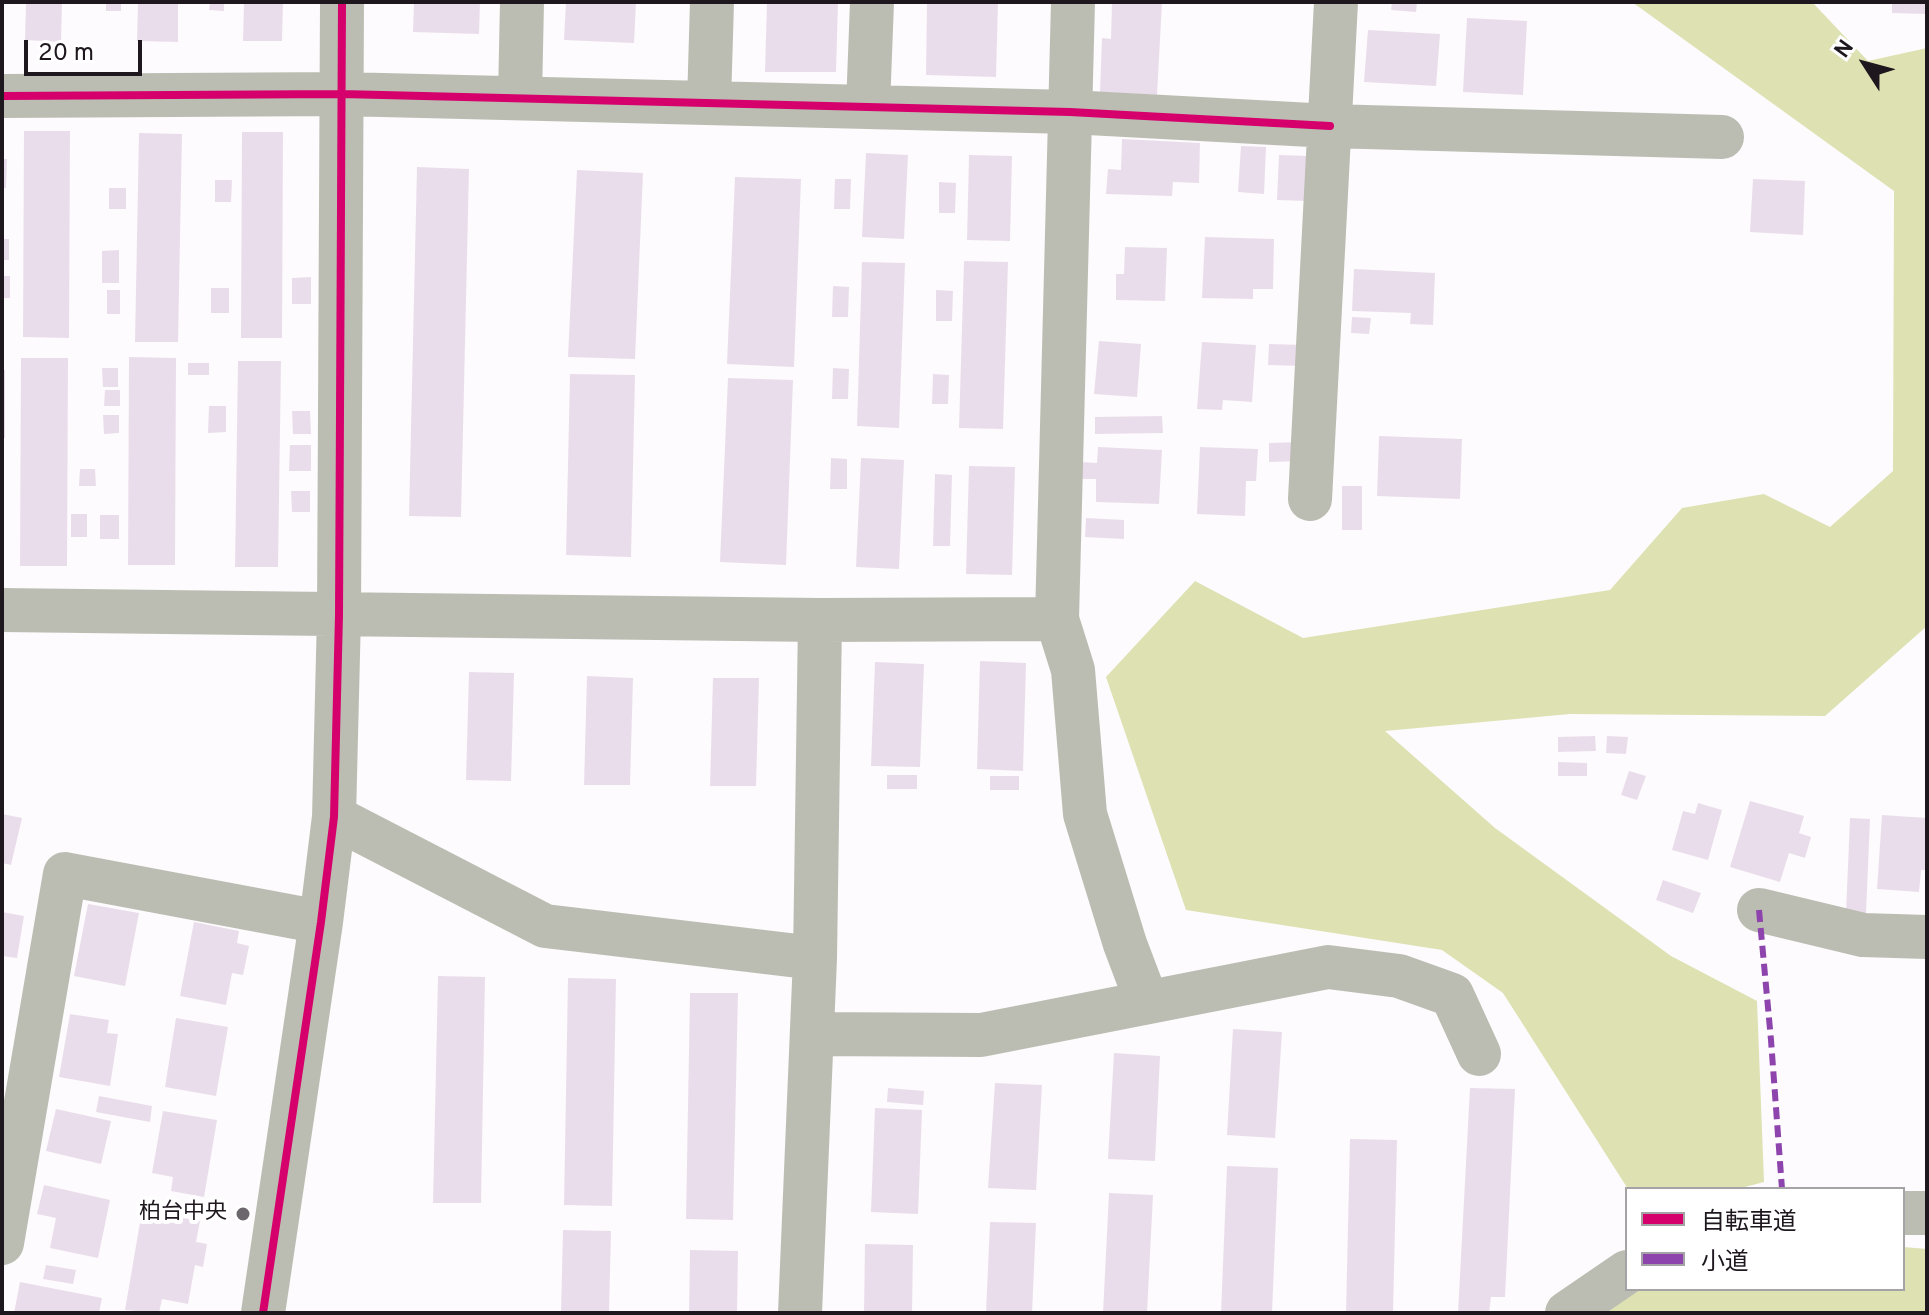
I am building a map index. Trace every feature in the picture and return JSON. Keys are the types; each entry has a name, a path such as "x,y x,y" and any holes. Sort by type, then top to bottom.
{"street":[{"path":"263,1313 334,817 339,615 342,2"},
{"path":"520,98 522,2"},
{"path":"709,103 712,2"},
{"path":"868,107 872,2"},
{"path":"1073,2 1057,619 1073,670 1085,814 1125,944 1147,1002"},
{"path":"1310,499 1336,2"},
{"path":"2,96 342,94 520,98 1070,112 1330,126 1722,137"},
{"path":"2,610 820,620 1057,619"},
{"path":"800,1313 813,1034 820,620"},
{"path":"334,817 545,926 815,958"},
{"path":"2,1243 65,874 321,922"},
{"path":"1759,910 1863,935 1927,937"},
{"path":"813,1034 981,1035 1328,967 1399,976 1452,995 1479,1054"},
{"path":"1905,1213 1927,1213"},
{"path":"1567,1313 1625,1273"}],"green space":[{"path":"1632,2 1812,2 1868,61 1927,48 1927,626 1825,716 1570,714 1385,731 1495,828 1671,956 1757,1001 1764,1182 1745,1187 1627,1187 1503,993 1442,950 1186,910 1106,677 1195,581 1303,638 1610,590 1682,508 1764,494 1830,527 1893,471 1894,191"},
{"path":"1905,1247 1927,1249 1927,1313 1584,1313 1625,1290 1905,1291"}],"building":[{"path":"26,2 62,2 61,42 25,40"},
{"path":"106,2 121,2 121,11 106,11"},
{"path":"138,2 178,2 178,42 137,41"},
{"path":"210,2 224,2 224,11 209,10"},
{"path":"244,2 283,2 282,41 243,41"},
{"path":"414,2 480,2 479,34 413,32"},
{"path":"566,2 636,2 634,43 564,40"},
{"path":"767,2 838,2 836,72 765,72"},
{"path":"927,2 998,2 996,77 926,75"},
{"path":"1112,2 1162,2 1157,95 1100,92 1102,38 1111,39"},
{"path":"1392,2 1417,2 1416,12 1391,10"},
{"path":"1892,2 1927,2 1927,14 1892,13"},
{"path":"1467,18 1527,21 1523,95 1463,92"},
{"path":"1368,30 1440,34 1436,86 1364,82"},
{"path":"24,131 70,131 69,338 23,337"},
{"path":"242,132 283,132 282,338 241,338"},
{"path":"139,133 182,134 178,342 135,342"},
{"path":"1122,139 1200,143 1199,183 1173,182 1172,196 1106,194 1108,169 1121,170"},
{"path":"1241,146 1266,147 1264,194 1238,192"},
{"path":"866,153 908,155 904,239 862,237"},
{"path":"969,155 1012,156 1010,241 967,240"},
{"path":"1279,155 1309,156 1307,201 1277,200"},
{"path":"2,159 7,159 6,188 2,188"},
{"path":"417,167 469,169 461,517 409,516"},
{"path":"577,170 643,173 635,359 568,357"},
{"path":"735,177 801,179 794,367 727,364"},
{"path":"835,179 851,179 850,209 834,209"},
{"path":"1753,179 1805,181 1803,235 1750,232"},
{"path":"215,180 232,180 231,202 215,202"},
{"path":"939,182 956,183 955,213 939,213"},
{"path":"109,188 126,188 126,209 109,209"},
{"path":"1205,237 1274,239 1273,289 1253,289 1253,299 1202,298"},
{"path":"2,239 9,239 9,260 2,260"},
{"path":"1125,247 1167,248 1165,301 1116,300 1116,274 1124,274"},
{"path":"119,250 119,283 102,283 102,251"},
{"path":"964,261 1008,262 1003,429 959,428"},
{"path":"862,262 905,263 899,428 857,426"},
{"path":"1354,269 1435,273 1433,325 1410,324 1411,313 1352,311"},
{"path":"2,276 10,276 10,298 2,298"},
{"path":"311,277 311,304 292,304 292,278"},
{"path":"833,286 849,287 848,317 832,317"},
{"path":"211,288 229,288 229,313 211,313"},
{"path":"107,290 120,290 120,314 107,314"},
{"path":"936,290 953,291 952,321 936,321"},
{"path":"1352,317 1371,318 1369,334 1351,333"},
{"path":"1099,341 1141,344 1137,397 1094,394"},
{"path":"1202,342 1256,345 1252,402 1223,400 1222,410 1197,409"},
{"path":"1269,344 1304,345 1303,366 1268,365"},
{"path":"129,357 176,358 175,565 128,565"},
{"path":"21,358 68,358 67,566 20,566"},
{"path":"238,361 281,361 278,567 235,567"},
{"path":"188,363 209,363 209,375 188,375"},
{"path":"102,368 118,368 118,387 103,387"},
{"path":"833,368 849,369 848,399 832,399"},
{"path":"2,370 5,370 5,438 2,438"},
{"path":"570,374 635,375 631,557 566,555"},
{"path":"933,374 949,375 948,404 932,404"},
{"path":"728,378 793,380 786,565 720,562"},
{"path":"105,390 120,390 120,406 104,406"},
{"path":"209,406 226,406 226,432 208,433"},
{"path":"292,411 310,411 311,434 293,434"},
{"path":"103,415 119,415 119,433 104,434"},
{"path":"1162,416 1163,433 1095,434 1095,417"},
{"path":"1379,436 1462,439 1460,499 1377,496"},
{"path":"1301,442 1301,461 1269,462 1269,443"},
{"path":"290,445 311,445 311,471 289,471"},
{"path":"1098,447 1162,450 1159,504 1096,502 1096,479 1081,479 1081,462 1097,463"},
{"path":"1200,447 1258,449 1256,481 1246,481 1245,516 1197,514"},
{"path":"831,458 847,459 847,489 830,489"},
{"path":"861,458 904,460 899,569 856,567"},
{"path":"969,466 1015,467 1012,575 966,574"},
{"path":"80,469 95,469 96,486 79,486"},
{"path":"935,474 952,475 950,546 933,546"},
{"path":"1342,486 1362,486 1362,530 1342,530"},
{"path":"291,491 310,491 310,512 292,512"},
{"path":"71,514 87,514 87,537 71,537"},
{"path":"100,515 119,515 119,539 100,539"},
{"path":"1086,518 1124,520 1124,539 1085,537"},
{"path":"980,661 1026,663 1023,771 977,769"},
{"path":"875,662 924,664 920,767 871,766"},
{"path":"469,672 514,673 511,781 466,780"},
{"path":"587,676 633,678 630,785 584,785"},
{"path":"713,678 759,678 756,786 710,786"},
{"path":"1595,736 1596,751 1558,752 1558,737"},
{"path":"1607,736 1628,737 1626,754 1606,753"},
{"path":"1558,762 1587,763 1587,776 1558,776"},
{"path":"1629,771 1646,776 1637,800 1621,795"},
{"path":"887,775 917,775 917,789 887,789"},
{"path":"990,776 1019,776 1019,790 990,790"},
{"path":"1750,801 1804,816 1799,833 1811,837 1805,858 1789,853 1780,882 1730,867"},
{"path":"1698,803 1722,810 1708,860 1672,850 1683,811 1695,814"},
{"path":"2,814 22,818 11,865 2,863"},
{"path":"1882,815 1927,818 1927,870 1921,870 1919,892 1877,889"},
{"path":"1850,818 1870,819 1866,913 1846,913"},
{"path":"1663,880 1701,893 1693,913 1656,900"},
{"path":"88,904 139,913 125,986 74,976"},
{"path":"2,912 24,916 17,958 2,956"},
{"path":"194,922 239,931 237,943 249,946 243,975 232,973 226,1005 180,996"},
{"path":"438,976 485,977 481,1203 433,1203"},
{"path":"568,978 616,979 612,1206 564,1205"},
{"path":"690,993 738,993 733,1220 686,1219"},
{"path":"70,1014 109,1020 107,1033 118,1034 110,1086 59,1077"},
{"path":"176,1018 228,1027 216,1096 165,1087"},
{"path":"1233,1029 1282,1032 1275,1138 1227,1135"},
{"path":"1114,1053 1160,1056 1155,1161 1108,1159"},
{"path":"995,1083 1042,1085 1036,1190 988,1188"},
{"path":"888,1088 924,1091 923,1105 887,1102"},
{"path":"1470,1088 1515,1089 1505,1297 1491,1297 1489,1313 1458,1313"},
{"path":"99,1096 152,1106 150,1122 96,1112"},
{"path":"875,1108 922,1110 918,1214 871,1212"},
{"path":"56,1109 111,1121 101,1164 46,1151"},
{"path":"163,1111 217,1120 204,1197 171,1191 173,1177 152,1173"},
{"path":"1350,1139 1397,1140 1393,1313 1346,1313"},
{"path":"1227,1166 1278,1168 1272,1313 1221,1313"},
{"path":"44,1185 110,1200 98,1258 50,1248 56,1218 37,1214"},
{"path":"1109,1193 1153,1195 1147,1313 1103,1313"},
{"path":"142,1211 200,1221 196,1242 207,1244 203,1267 195,1265 188,1304 162,1299 159,1313 125,1310"},
{"path":"990,1222 1036,1223 1032,1313 986,1313"},
{"path":"563,1230 611,1231 609,1313 561,1313"},
{"path":"865,1244 913,1245 912,1313 864,1313"},
{"path":"690,1250 738,1251 737,1313 689,1313"},
{"path":"46,1265 76,1270 73,1284 43,1279"},
{"path":"20,1282 102,1298 99,1313 14,1313"}],"marked path":[{"path":"1759,910 1782,1187"}],"cycle path":[{"path":"263,1313 334,817 339,615 342,2"},
{"path":"2,96 342,94 1070,112 1330,126"}],"place":[{"name":"柏台中央","path":"243,1214"}]}
